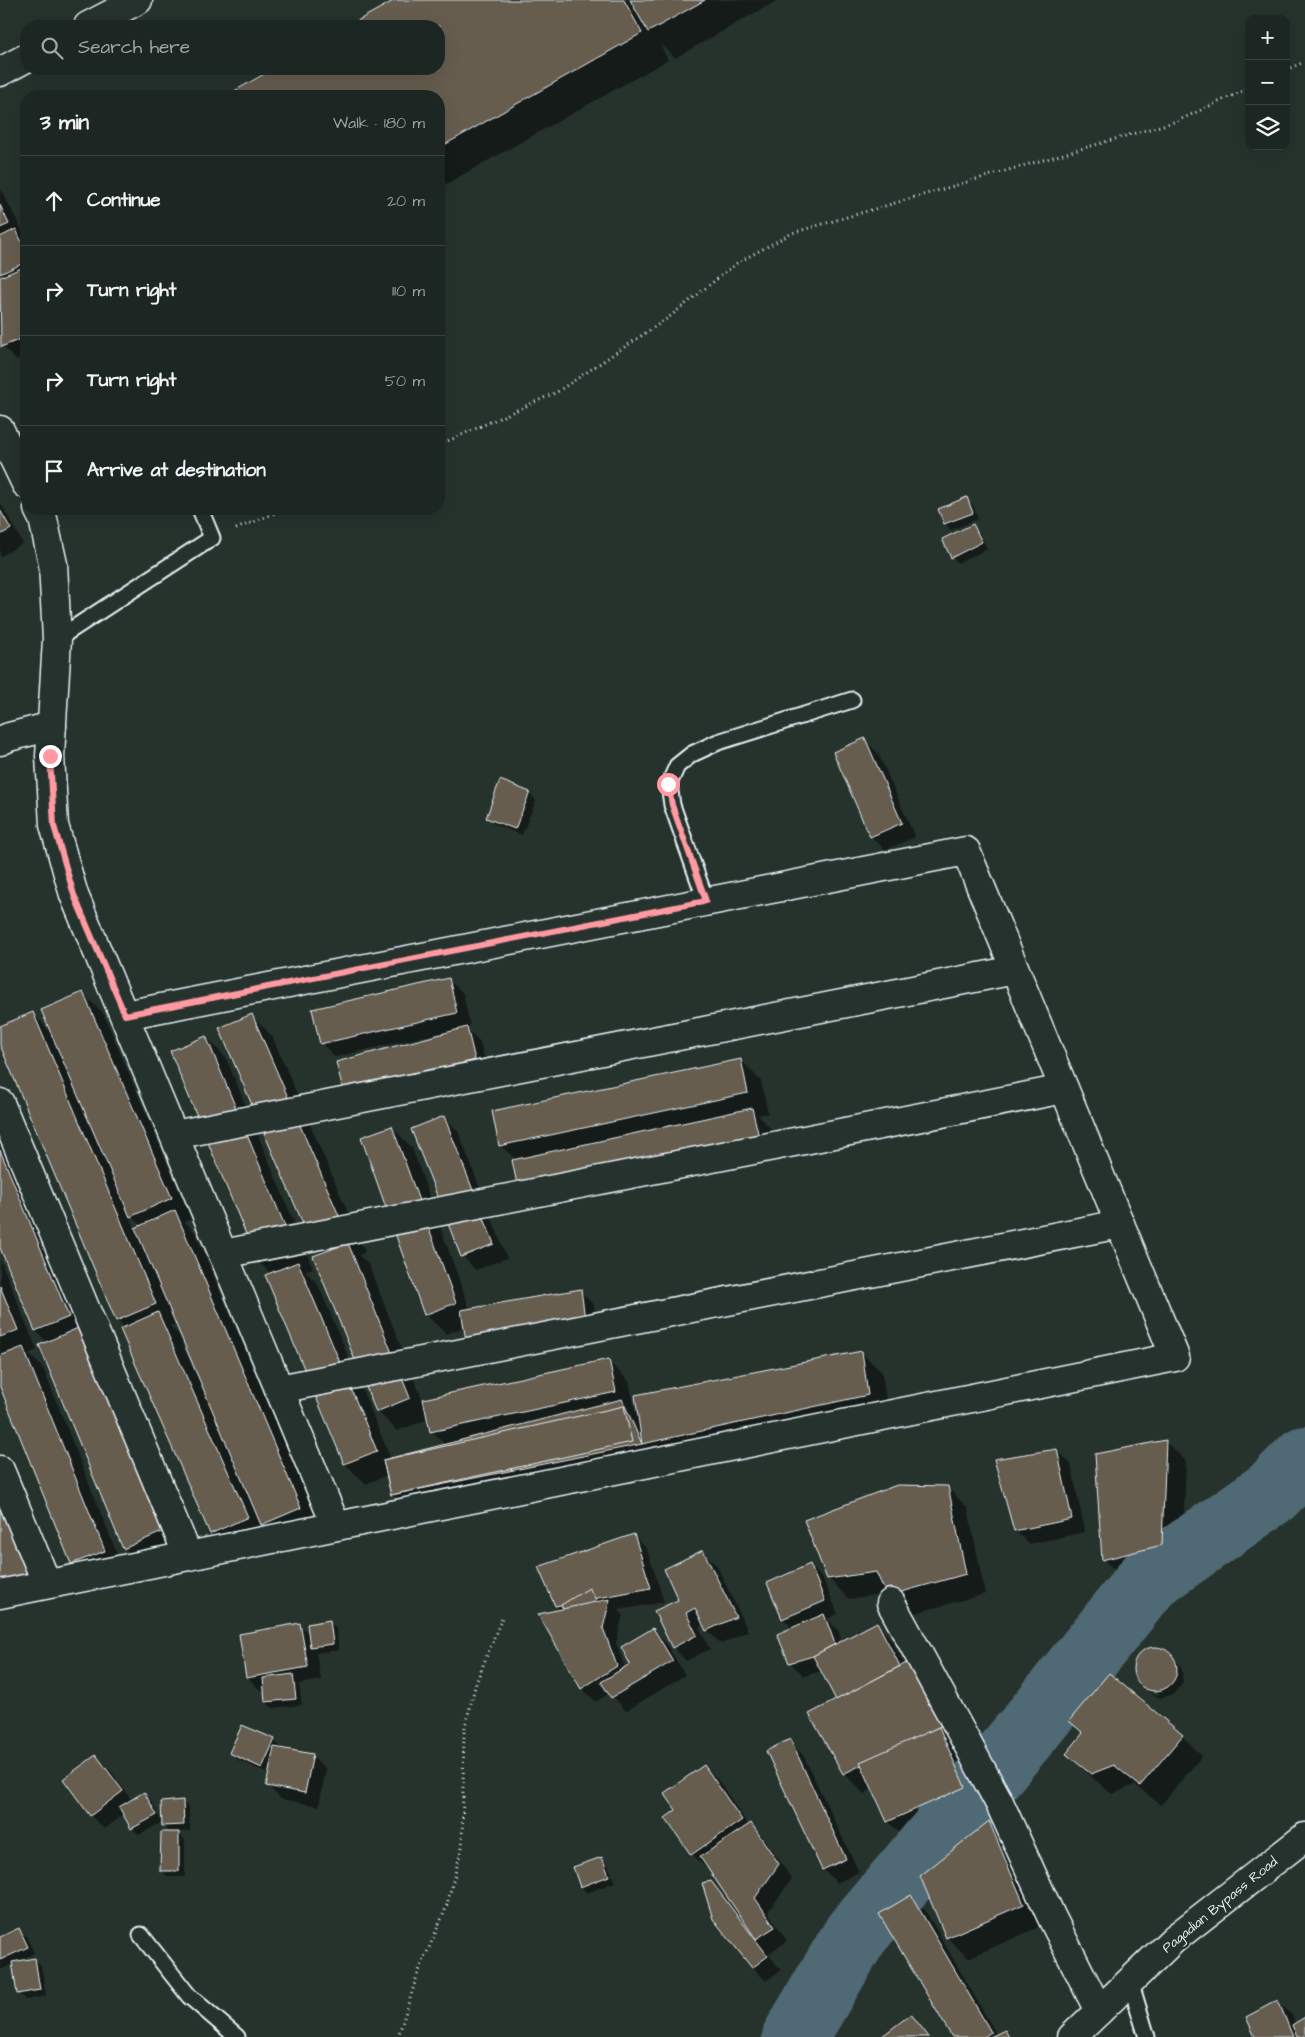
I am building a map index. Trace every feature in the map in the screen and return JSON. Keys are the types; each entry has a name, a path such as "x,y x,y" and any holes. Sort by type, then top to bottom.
{"main road":[{"path":"100,20 138,0"},
{"path":"0,72 20,61"},
{"path":"0,430 20,472"},
{"path":"41,515 53,564 57,639 50,756 54,826 74,895 336,1526"},
{"path":"0,741 52,726"},
{"path":"0,1594 1175,1357 966,851 125,1015"},
{"path":"174,1135 1015,970"},
{"path":"223,1254 1064,1089"},
{"path":"0,1103 188,1556"},
{"path":"279,1389 1120,1224"},
{"path":"0,1470 47,1584"},
{"path":"892,1603 999,1802 1051,1916 1099,2011"},
{"name":"Pagadian Bypass Road","path":"1072,2037 1174,1939 1305,1837"}],"lane":[{"path":"57,639 212,538 202,515"},
{"path":"706,901 672,805 668,784 678,766 692,754 718,742 852,700"},
{"path":"141,1936 190,1996 237,2037"},
{"path":"1130,1981 1147,2037"}],"path":[{"path":"1290,68 1304,62"},
{"path":"445,442 556,392 668,318 737,263 792,233 1177,121 1245,90"},
{"path":"212,538 270,515"},
{"path":"398,2037 417,1976 446,1908 462,1847 464,1731 476,1683 503,1615"}],"building":[{"path":"395,0 624,0 642,33 445,145 445,90 236,90 262,75 445,75 445,20 359,20"},
{"path":"630,0 705,0 648,32"},
{"path":"0,205 9,224 0,228"},
{"path":"16,229 20,238 20,265 0,274 0,237"},
{"path":"20,269 20,339 1,347 0,277"},
{"path":"967,497 973,513 944,524 938,509"},
{"path":"0,510 11,529 0,535"},
{"path":"973,524 982,542 951,558 942,539"},
{"path":"865,738 902,823 870,837 833,752"},
{"path":"500,780 530,792 515,829 486,818"},
{"path":"449,978 457,1013 320,1044 312,1009"},
{"path":"83,992 172,1198 130,1217 41,1010"},
{"path":"33,1012 156,1304 116,1321 0,1045 0,1026"},
{"path":"252,1014 346,1232 313,1247 219,1028"},
{"path":"467,1027 475,1060 344,1094 336,1062"},
{"path":"206,1036 294,1248 258,1263 170,1051"},
{"path":"741,1059 748,1093 499,1146 492,1111"},
{"path":"752,1108 759,1137 518,1189 512,1160"},
{"path":"444,1116 494,1244 461,1257 411,1129"},
{"path":"392,1126 456,1303 424,1315 361,1137"},
{"path":"0,1150 69,1317 35,1331 0,1248"},
{"path":"175,1210 301,1508 261,1525 135,1228"},
{"path":"348,1243 410,1398 376,1412 313,1256"},
{"path":"298,1262 377,1451 344,1464 265,1275"},
{"path":"0,1286 18,1330 0,1337"},
{"path":"581,1289 585,1319 466,1341 461,1310"},
{"path":"158,1312 248,1517 210,1534 120,1329"},
{"path":"78,1328 162,1532 123,1549 39,1345"},
{"path":"23,1347 105,1551 71,1564 0,1387 0,1356"},
{"path":"862,1351 868,1395 642,1444 635,1395"},
{"path":"609,1359 616,1392 430,1432 423,1399"},
{"path":"622,1399 642,1444 391,1495 383,1460"},
{"path":"624,1406 632,1442 391,1495 383,1460"},
{"path":"1166,1440 1162,1545 1102,1560 1095,1454"},
{"path":"1057,1449 1072,1519 1014,1531 994,1459"},
{"path":"897,1485 948,1486 966,1574 887,1596 876,1572 827,1579 804,1520"},
{"path":"0,1496 31,1571 0,1584"},
{"path":"634,1534 651,1588 555,1606 538,1567"},
{"path":"703,1550 736,1617 706,1631 695,1608 686,1613 697,1635 672,1648 654,1611 678,1600 664,1569"},
{"path":"810,1564 825,1601 782,1619 767,1583"},
{"path":"589,1588 602,1610 573,1627 561,1605"},
{"path":"610,1599 603,1628 617,1666 581,1689 538,1614"},
{"path":"824,1614 835,1644 813,1656 789,1663 777,1634"},
{"path":"330,1620 333,1644 310,1647 307,1624"},
{"path":"877,1622 900,1666 836,1700 813,1656"},
{"path":"300,1623 308,1667 246,1678 239,1634"},
{"path":"653,1628 673,1661 611,1698 601,1682 630,1664 621,1647"},
{"path":"1151,1647 1159,1647 1171,1653 1177,1669 1171,1685 1159,1691 1151,1691 1139,1685 1133,1673 1133,1665 1139,1653"},
{"path":"914,1659 947,1723 843,1774 809,1714"},
{"path":"1109,1673 1183,1735 1140,1786 1114,1765 1091,1774 1066,1754 1083,1733 1069,1721"},
{"path":"293,1674 296,1699 265,1702 263,1678"},
{"path":"242,1725 275,1739 262,1768 229,1753"},
{"path":"939,1727 965,1787 887,1822 860,1762"},
{"path":"790,1739 846,1859 822,1870 766,1751"},
{"path":"274,1747 313,1754 305,1793 266,1786"},
{"path":"96,1755 123,1791 90,1816 63,1779"},
{"path":"704,1765 742,1820 691,1855 665,1818 676,1810 664,1793"},
{"path":"144,1792 157,1815 131,1829 119,1807"},
{"path":"183,1800 184,1825 162,1826 161,1802"},
{"path":"989,1821 1024,1904 946,1938 920,1876"},
{"path":"751,1823 779,1864 755,1898 775,1927 756,1939 700,1857"},
{"path":"161,1832 179,1832 179,1871 160,1871"},
{"path":"602,1857 609,1876 580,1887 573,1867"},
{"path":"711,1881 768,1956 752,1968 713,1919 702,1883"},
{"path":"911,1895 991,2032 984,2037 952,2037 879,1914"},
{"path":"19,1928 28,1947 0,1960 0,1937"},
{"path":"35,1958 40,1990 17,1994 12,1962"},
{"path":"1278,2000 1293,2037 1255,2037 1246,2017"},
{"path":"911,2014 929,2037 881,2037"},
{"path":"1305,2017 1305,2037 1297,2037 1292,2025"},
{"path":"1005,2030 1009,2037 990,2037"}],"waterway":[{"path":"795,2037 856,1934 1029,1729 1150,1578 1271,1493 1305,1459"}],"route":[{"path":"50,756 54,826 74,895 125,1015 706,901 672,805 668,784"}]}
